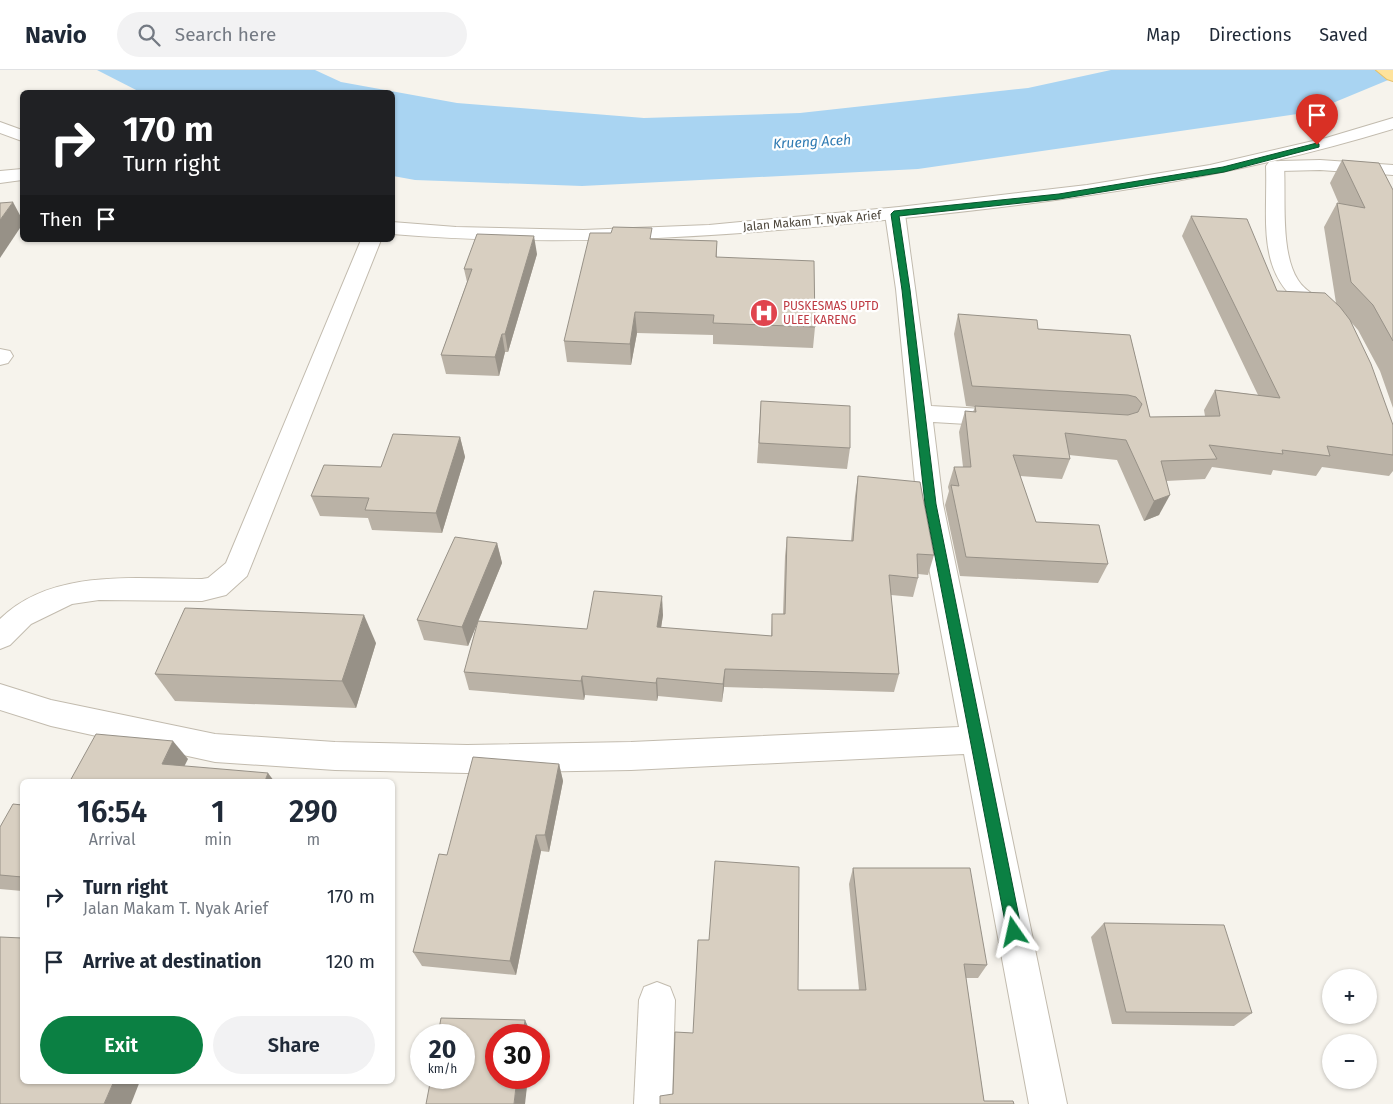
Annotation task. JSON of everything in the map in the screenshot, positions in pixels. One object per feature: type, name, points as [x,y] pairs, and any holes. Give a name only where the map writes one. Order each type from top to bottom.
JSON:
[{"type":"main road","points":[[1384,70],[1393,76]]},
{"type":"street","name":"Jalan Makam T. Nyak Arief","points":[[395,228],[458,235],[556,238],[659,235],[894,214],[1059,196],[1224,169],[1366,132],[1393,123]]},
{"type":"street","points":[[0,127],[20,135]]},
{"type":"street","points":[[1366,132],[1386,143]]},
{"type":"street","points":[[1224,169],[1320,165],[1393,170]]},
{"type":"street","points":[[1275,166],[1277,243],[1282,271],[1288,282],[1336,319],[1341,326]]},
{"type":"street","points":[[0,177],[20,175]]},
{"type":"street","points":[[894,214],[906,290],[930,504],[1048,1104]]},
{"type":"street","points":[[0,637],[21,616],[67,594],[99,589],[202,590],[216,587],[237,569],[370,242]]},
{"type":"street","points":[[920,413],[1020,419]]},
{"type":"street","points":[[0,697],[51,713],[215,748],[335,756],[467,759],[621,756],[977,740]]},
{"type":"street","points":[[653,1104],[657,1000]]},
{"type":"water","points":[[97,70],[315,70],[341,82],[385,90],[136,90]]},
{"type":"water","name":"Krueng Aceh","points":[[1111,70],[1393,70],[1393,78],[1311,112],[918,169],[582,186],[415,180],[395,176],[395,92],[457,103],[644,118],[800,113],[1028,88]]},
{"type":"building","points":[[1342,160],[1379,163],[1393,190],[1393,341],[1373,305],[1351,282],[1337,203],[1365,208]]},
{"type":"building","points":[[13,202],[0,220],[0,203]]},
{"type":"building","points":[[1191,216],[1247,219],[1277,291],[1325,293],[1340,307],[1350,320],[1371,364],[1393,425],[1393,455],[1327,446],[1330,456],[1282,450],[1283,454],[1209,445],[1217,459],[1161,461],[1170,495],[1154,501],[1126,440],[1065,433],[1070,459],[1013,455],[1036,522],[1099,525],[1108,564],[966,557],[951,485],[959,486],[954,467],[971,467],[965,411],[976,412],[975,406],[1128,415],[1138,412],[1142,404],[1136,397],[1128,395],[972,386],[958,314],[1037,320],[1038,329],[1130,335],[1150,417],[1220,416],[1215,390],[1280,398]]},
{"type":"building","points":[[613,227],[652,228],[650,239],[717,241],[716,257],[814,261],[815,327],[713,323],[714,315],[635,312],[630,344],[564,341],[590,233],[611,233]]},
{"type":"building","points":[[477,234],[534,236],[505,334],[502,334],[495,357],[441,355],[472,269],[464,269]]},
{"type":"building","points":[[761,401],[850,406],[850,448],[759,443]]},
{"type":"building","points":[[393,434],[460,437],[436,513],[365,510],[369,498],[311,496],[324,465],[381,467]]},
{"type":"building","points":[[858,476],[920,482],[934,555],[917,554],[918,578],[889,575],[899,674],[725,669],[723,684],[657,678],[656,683],[582,676],[581,681],[464,672],[478,621],[587,629],[594,591],[662,596],[657,627],[772,636],[772,614],[785,614],[787,537],[853,541]]},
{"type":"building","points":[[455,537],[497,543],[462,627],[417,620]]},
{"type":"building","points":[[185,608],[364,615],[342,681],[155,674]]},
{"type":"building","points":[[96,734],[173,741],[162,764],[268,773],[266,779],[71,779]]},
{"type":"building","points":[[473,757],[559,764],[545,835],[536,835],[510,961],[413,952],[439,854],[447,855]]},
{"type":"building","points":[[13,804],[20,805],[20,877],[0,875],[0,827]]},
{"type":"building","points":[[715,861],[799,867],[798,990],[866,990],[853,868],[970,868],[987,965],[964,964],[984,1101],[1013,1101],[1014,1104],[660,1104],[660,1096],[673,1094],[675,1032],[693,1033],[698,940],[709,940]]},
{"type":"building","points":[[1104,923],[1224,925],[1252,1013],[1126,1012]]},
{"type":"building","points":[[0,937],[20,938],[20,1084],[113,1084],[104,1104],[0,1104]]},
{"type":"building","points":[[441,1018],[525,1020],[524,1024],[485,1024],[485,1089],[516,1089],[514,1104],[426,1104],[429,1089],[475,1089],[475,1024],[440,1024]]},
{"type":"place","name":"PUSKESMAS UPTD ULEE KARENG","points":[[764,313]]},
{"type":"route","points":[[1014,932],[930,504],[906,290],[894,214],[1059,196],[1224,169],[1317,145]]}]
